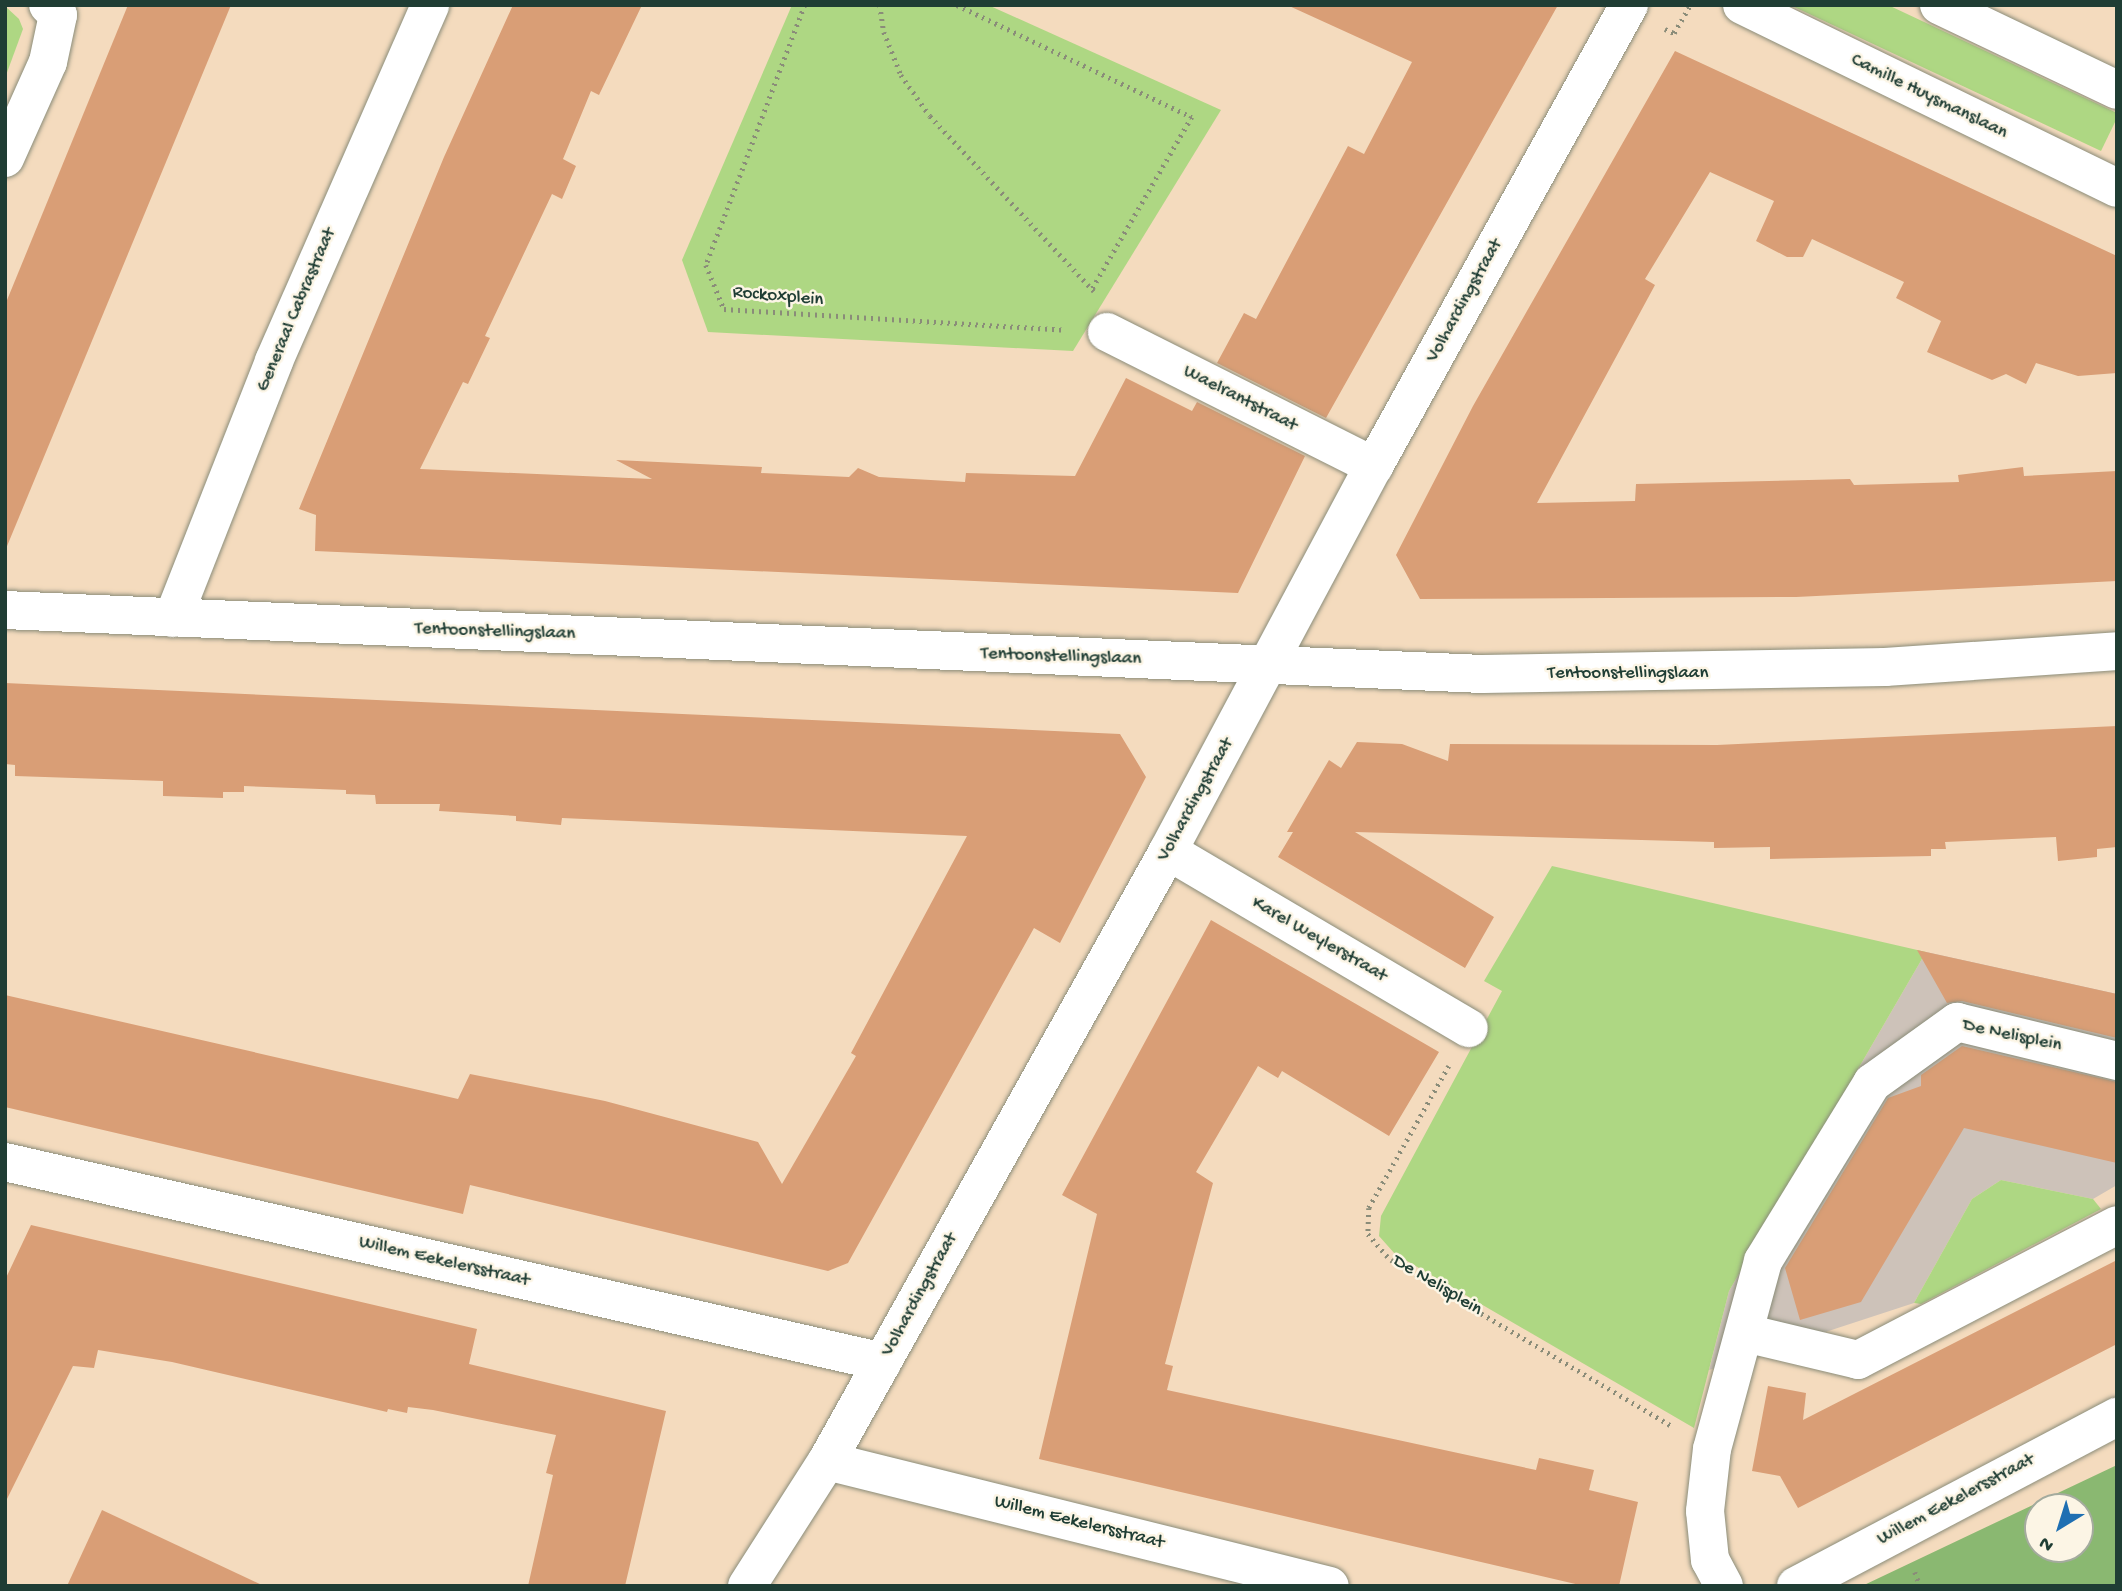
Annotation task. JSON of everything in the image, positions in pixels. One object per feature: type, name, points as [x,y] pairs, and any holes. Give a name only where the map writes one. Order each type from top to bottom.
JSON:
[{"type":"street","points":[[5,158],[48,62],[58,15],[48,5]]},
{"type":"street","name":"Generaal Cabrastraat","points":[[173,618],[274,361],[430,5]]},
{"type":"street","name":"Volhardingstraat","points":[[747,1586],[827,1461],[883,1362],[1168,851],[1374,466],[1629,5]]},
{"type":"street","name":"Camille Huysmanslaan","points":[[1742,5],[2117,188]]},
{"type":"street","points":[[1939,5],[2117,90]]},
{"type":"street","name":"Waelrantstraat","points":[[1107,332],[1374,466]]},
{"type":"street","name":"Tentoonstellingslaan","points":[[5,610],[1483,674],[1683,674],[2117,652]]},
{"type":"street","name":"Karel Weylerstraat","points":[[1168,851],[1469,1028]]},
{"type":"street","name":"De Nelisplein","points":[[1724,1586],[1710,1560],[1705,1535],[1712,1449],[1763,1261],[1872,1083],[1957,1021],[2117,1061]]},
{"type":"street","name":"Willem Eekelersstraat","points":[[5,1162],[883,1362]]},
{"type":"street","points":[[1745,1333],[1858,1360],[2117,1225]]},
{"type":"street","name":"Willem Eekelersstraat","points":[[1796,1586],[2117,1417]]},
{"type":"street","name":"Willem Eekelersstraat","points":[[827,1461],[1330,1586]]},
{"type":"path","name":"Rockoxplein","points":[[806,5],[706,265],[724,309],[1107,332]]},
{"type":"path","points":[[880,5],[884,32],[901,75],[930,116],[1093,288],[1107,332]]},
{"type":"path","points":[[957,5],[1192,117],[1093,288]]},
{"type":"path","name":"De Nelisplein","points":[[1469,1028],[1370,1208],[1368,1234],[1391,1260],[1712,1449]]},
{"type":"shaded area","points":[[1926,952],[2117,994],[2117,1185],[2093,1199],[2001,1180],[1972,1199],[1914,1303],[1709,1370],[1729,1291]]},
{"type":"green space","points":[[792,5],[988,5],[1221,110],[1073,351],[708,332],[682,260]]},
{"type":"green space","points":[[1790,5],[1888,5],[2117,113],[2117,118],[2101,151]]},
{"type":"green space","points":[[5,6],[19,19],[23,29],[5,78]]},
{"type":"green space","points":[[1552,866],[1926,952],[1729,1291],[1694,1428],[1395,1254],[1379,1236],[1381,1216],[1502,991],[1484,981]]},
{"type":"green space","points":[[2001,1180],[2093,1199],[2101,1209],[1921,1304],[1914,1303],[1972,1199]]},
{"type":"green space","points":[[2117,1465],[2117,1586],[1862,1586],[2024,1509],[2024,1563],[2094,1563],[2094,1493],[2058,1493]]},
{"type":"building","points":[[128,5],[231,5],[5,551],[5,305]]},
{"type":"building","points":[[513,5],[642,5],[599,95],[591,91],[563,159],[576,166],[562,199],[552,194],[485,336],[490,338],[468,384],[463,382],[420,469],[652,479],[616,460],[762,467],[761,473],[849,477],[858,468],[879,477],[965,482],[966,473],[1075,476],[1126,378],[1192,411],[1197,402],[1305,456],[1238,593],[315,551],[316,515],[299,509],[444,157]]},
{"type":"building","points":[[1287,5],[1558,5],[1326,418],[1217,363],[1244,313],[1256,319],[1348,146],[1364,154],[1412,62]]},
{"type":"building","points":[[1675,51],[2117,256],[2117,373],[2078,376],[2036,363],[2026,384],[2006,374],[1992,380],[1927,352],[1941,321],[1896,298],[1904,282],[1812,239],[1803,257],[1787,257],[1756,241],[1774,201],[1710,172],[1645,279],[1655,285],[1537,503],[1635,501],[1636,484],[1850,479],[1854,485],[1959,482],[1958,475],[2023,467],[2024,476],[2117,471],[2117,581],[1796,597],[1420,599],[1396,555],[1473,406]]},
{"type":"building","points":[[5,683],[1120,734],[1146,777],[1060,943],[1034,928],[848,1263],[828,1271],[470,1185],[463,1214],[5,1107],[5,995],[458,1099],[470,1074],[605,1101],[758,1142],[782,1184],[856,1056],[851,1053],[967,836],[562,818],[561,825],[516,821],[516,816],[439,811],[440,804],[376,804],[375,795],[346,794],[346,790],[244,786],[244,792],[223,792],[223,798],[163,796],[163,781],[15,776],[15,765],[5,764]]},
{"type":"building","points":[[2117,726],[2117,847],[2097,849],[2097,857],[2058,861],[2056,837],[1945,842],[1946,849],[1931,849],[1931,856],[1770,859],[1770,847],[1714,848],[1714,842],[1355,832],[1494,917],[1465,968],[1278,857],[1293,832],[1287,832],[1329,760],[1341,768],[1357,742],[1402,744],[1448,761],[1450,744],[1717,745]]},
{"type":"building","points":[[1211,920],[1439,1052],[1389,1136],[1282,1071],[1278,1078],[1258,1066],[1196,1172],[1213,1183],[1165,1364],[1173,1366],[1167,1390],[1536,1470],[1539,1458],[1594,1470],[1589,1490],[1638,1502],[1619,1586],[1584,1586],[1039,1459],[1097,1214],[1062,1195]]},
{"type":"building","points":[[1917,950],[2117,994],[2117,1038],[1962,1001],[1947,1003]]},
{"type":"building","points":[[1962,1046],[2117,1082],[2117,1163],[1964,1128],[1861,1302],[1800,1320],[1785,1268],[1888,1098],[1921,1086],[1921,1075]]},
{"type":"building","points":[[31,1225],[477,1329],[469,1364],[666,1411],[625,1586],[528,1586],[553,1475],[546,1473],[556,1435],[433,1410],[408,1407],[407,1413],[388,1409],[387,1412],[172,1362],[98,1350],[94,1368],[73,1366],[5,1503],[5,1280]]},
{"type":"building","points":[[2117,1260],[2117,1344],[1798,1508],[1780,1476],[1752,1471],[1768,1386],[1806,1393],[1803,1420]]},
{"type":"building","points":[[102,1510],[264,1586],[67,1586]]}]
